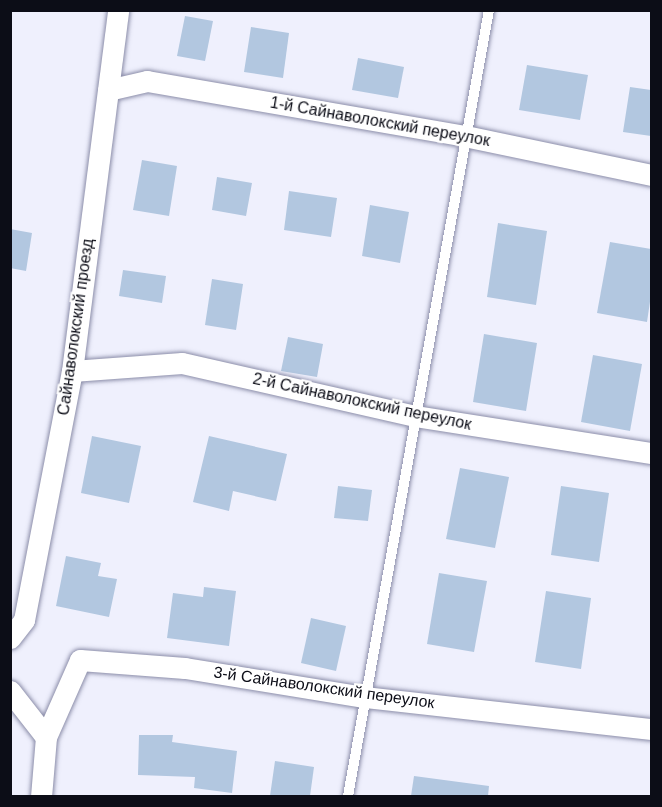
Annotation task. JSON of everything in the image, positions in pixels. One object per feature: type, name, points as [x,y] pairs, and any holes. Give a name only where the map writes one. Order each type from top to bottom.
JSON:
[{"type":"street","name":"Сайнаволокский проезд","points":[[10,638],[24,620],[72,371],[118,10]]},
{"type":"street","name":"1-й Сайнаволокский переулок","points":[[108,90],[147,81],[465,136],[651,175]]},
{"type":"street","name":"2-й Сайнаволокский переулок","points":[[72,371],[182,363],[415,416],[651,453]]},
{"type":"street","name":"3-й Сайнаволокский переулок","points":[[46,737],[80,660],[184,668],[365,697],[651,729]]},
{"type":"street","points":[[10,691],[46,737],[41,796]]},
{"type":"lane","points":[[348,796],[489,10]]},
{"type":"building","points":[[185,16],[213,21],[205,61],[177,56]]},
{"type":"building","points":[[251,27],[289,33],[283,78],[244,72]]},
{"type":"building","points":[[358,58],[404,67],[398,98],[352,90]]},
{"type":"building","points":[[527,65],[588,75],[580,120],[519,110]]},
{"type":"building","points":[[630,87],[651,90],[651,136],[623,132]]},
{"type":"building","points":[[142,160],[177,166],[169,216],[133,210]]},
{"type":"building","points":[[217,177],[252,183],[246,216],[212,210]]},
{"type":"building","points":[[289,191],[337,198],[331,237],[284,230]]},
{"type":"building","points":[[370,205],[409,212],[400,263],[362,256]]},
{"type":"building","points":[[498,223],[547,231],[536,305],[487,297]]},
{"type":"building","points":[[10,229],[32,233],[26,271],[10,268]]},
{"type":"building","points":[[610,242],[651,249],[651,295],[647,322],[597,313]]},
{"type":"building","points":[[123,270],[166,276],[162,303],[119,296]]},
{"type":"building","points":[[212,279],[243,284],[236,330],[205,325]]},
{"type":"building","points":[[484,334],[537,343],[526,411],[473,402]]},
{"type":"building","points":[[288,337],[323,344],[317,377],[281,371]]},
{"type":"building","points":[[593,355],[642,364],[630,431],[581,422]]},
{"type":"building","points":[[92,436],[141,446],[129,503],[81,493]]},
{"type":"building","points":[[209,436],[287,454],[276,501],[233,491],[229,511],[193,502]]},
{"type":"building","points":[[460,468],[509,477],[495,548],[446,539]]},
{"type":"building","points":[[338,486],[372,490],[368,521],[334,518]]},
{"type":"building","points":[[561,486],[609,493],[599,562],[551,555]]},
{"type":"building","points":[[66,556],[101,563],[98,576],[117,579],[109,617],[56,606]]},
{"type":"building","points":[[439,573],[487,581],[474,652],[427,644]]},
{"type":"building","points":[[204,587],[236,591],[229,646],[167,638],[173,593],[203,597]]},
{"type":"building","points":[[546,591],[591,598],[581,669],[535,662]]},
{"type":"building","points":[[311,618],[346,626],[336,671],[301,663]]},
{"type":"building","points":[[139,735],[173,735],[172,742],[237,751],[232,793],[194,788],[195,777],[138,775]]},
{"type":"building","points":[[275,761],[314,767],[310,796],[270,796]]},
{"type":"building","points":[[414,776],[489,786],[488,796],[411,796]]}]
